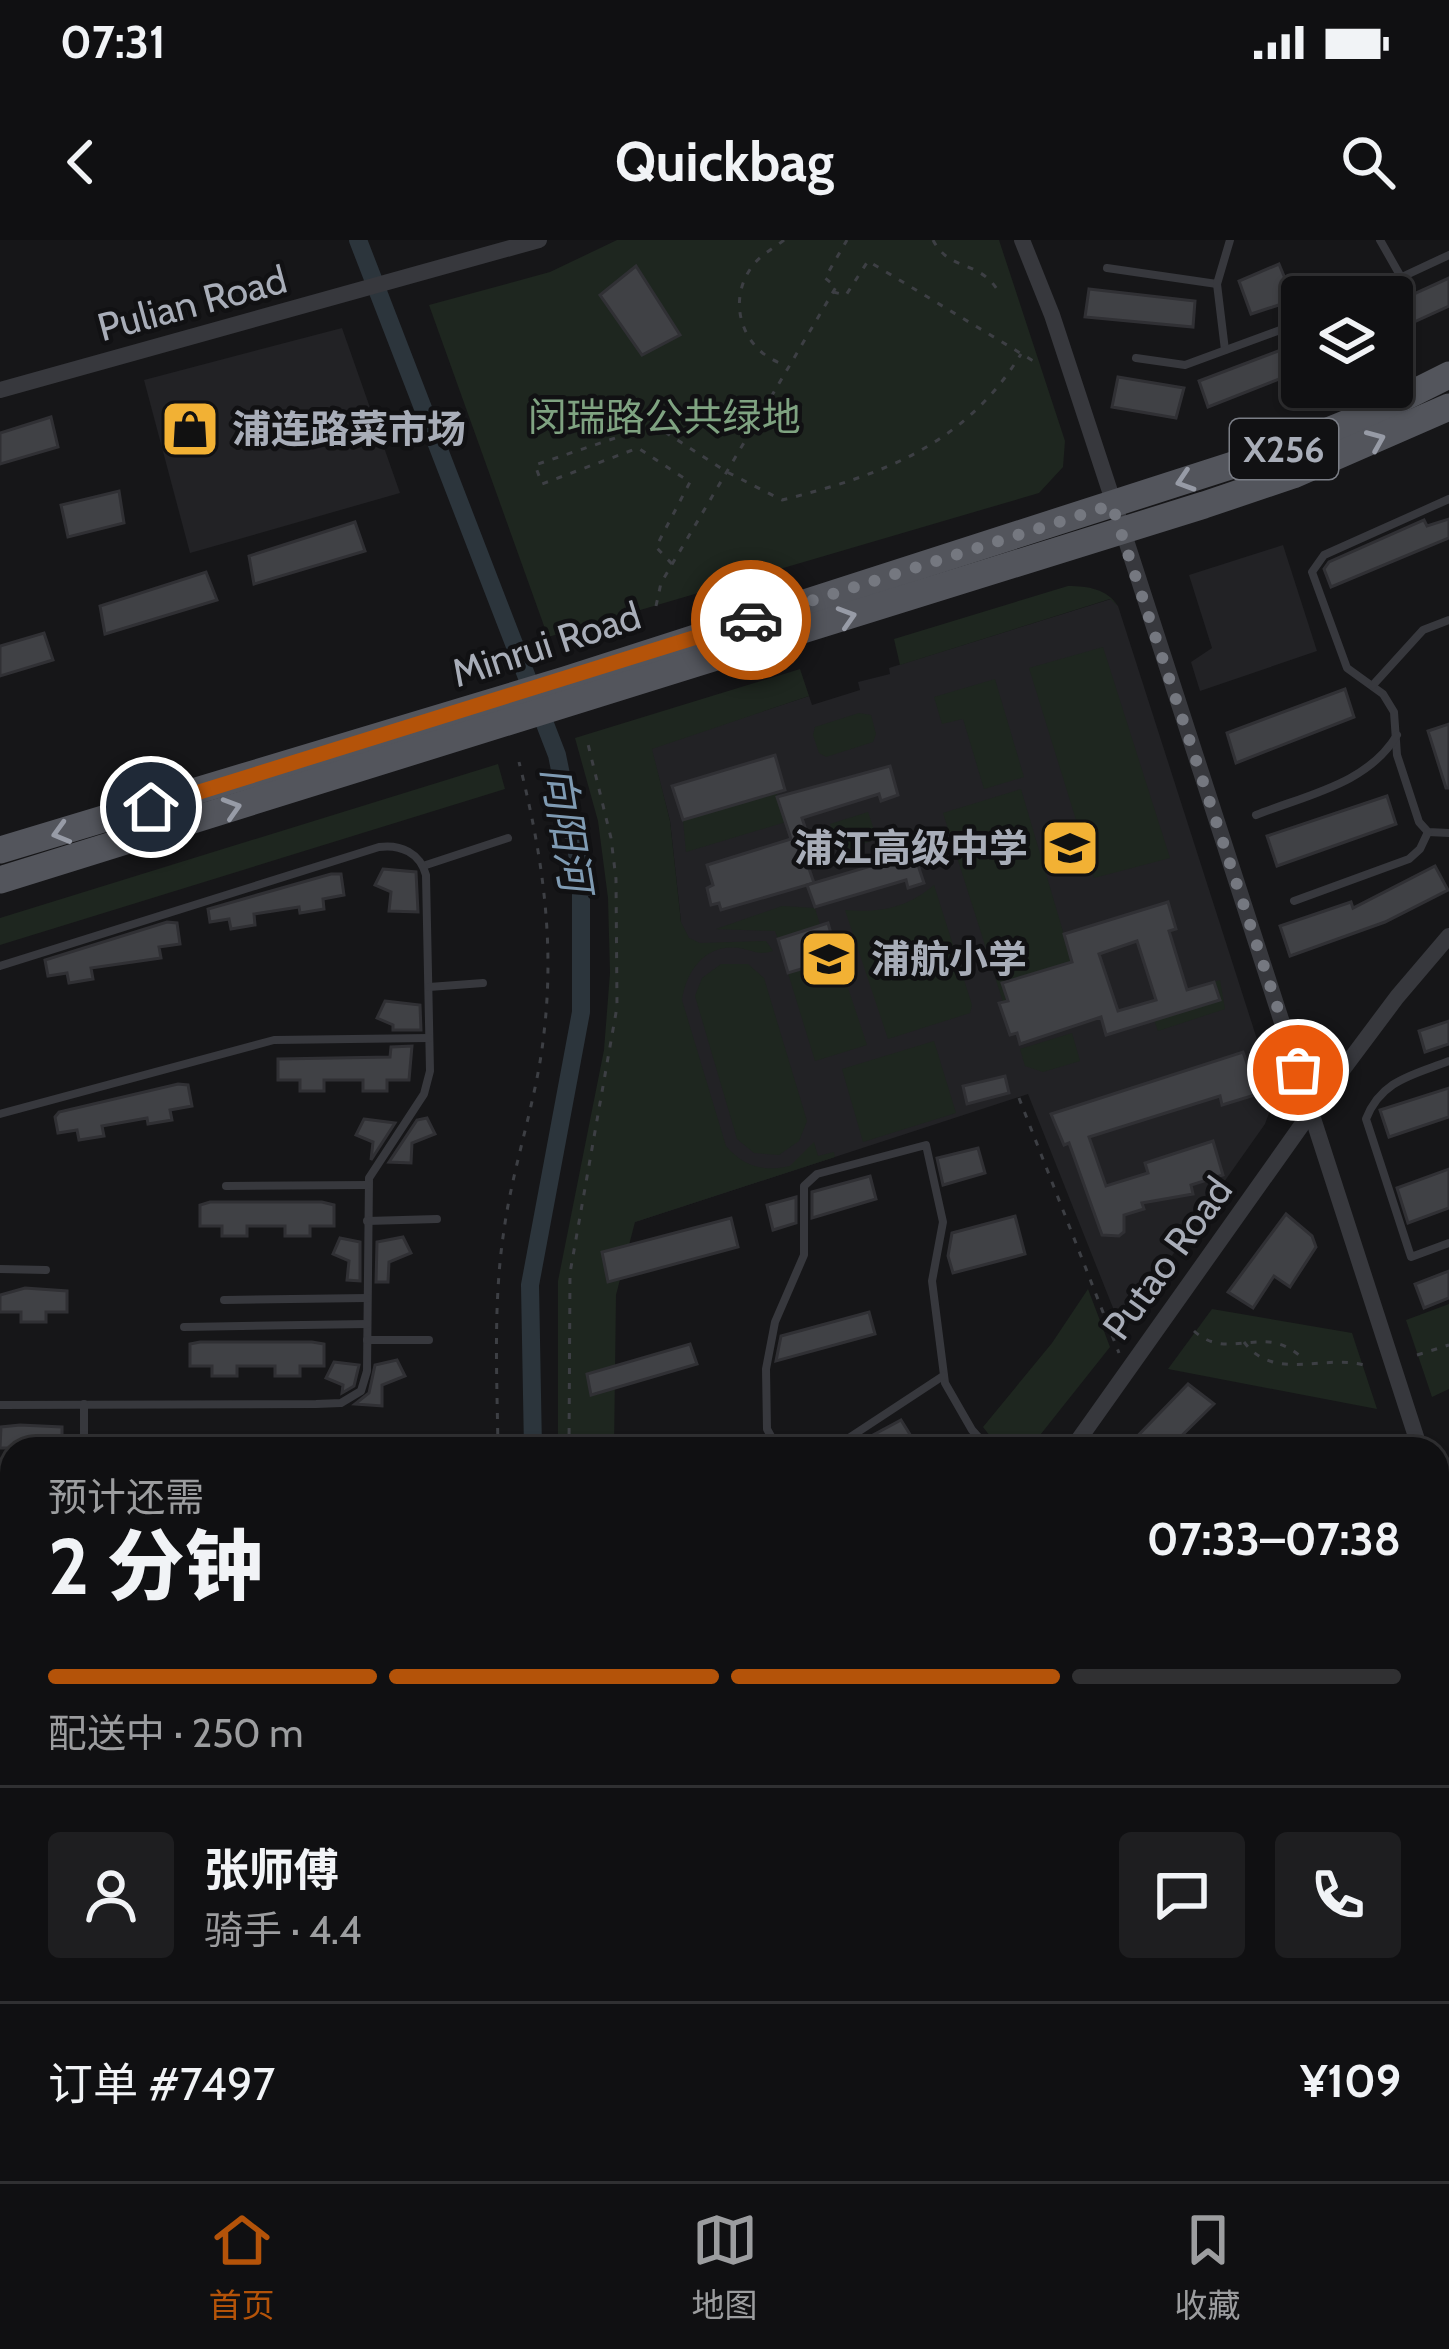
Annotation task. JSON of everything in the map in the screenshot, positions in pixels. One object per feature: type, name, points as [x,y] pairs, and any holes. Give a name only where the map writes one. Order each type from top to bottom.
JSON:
[{"type":"main road","name":"Minrui Road","points":[[1118,518],[1377,411],[1449,375]]},
{"type":"main road","name":"Minrui Road","points":[[0,850],[500,712],[1118,518],[1293,475],[1449,407]]},
{"type":"main road","name":"Minrui Road","points":[[0,880],[500,712]]},
{"type":"street","name":"Pulian Road","points":[[0,390],[539,240]]},
{"type":"street","points":[[1022,240],[1052,315],[1416,1437]]},
{"type":"street","name":"Putao Road","points":[[1080,1437],[1311,1112],[1449,936]]},
{"type":"lane","points":[[1225,350],[1217,284],[1230,240]]},
{"type":"lane","points":[[1380,240],[1400,276]]},
{"type":"lane","points":[[1405,276],[1449,255]]},
{"type":"lane","points":[[1107,268],[1217,284]]},
{"type":"lane","points":[[1136,358],[1185,365],[1281,330]]},
{"type":"lane","points":[[1449,500],[1324,555],[1312,572],[1347,668],[1373,686],[1394,712],[1397,755],[1419,822],[1428,832],[1449,833]]},
{"type":"lane","points":[[1373,686],[1423,630],[1449,620]]},
{"type":"lane","points":[[1256,815],[1359,775],[1384,756],[1398,734]]},
{"type":"lane","points":[[1294,901],[1409,859],[1428,832]]},
{"type":"lane","points":[[424,866],[508,838]]},
{"type":"lane","points":[[0,967],[379,847],[400,847],[424,866],[430,1071],[424,1094],[374,1168],[368,1185],[366,1382],[352,1398],[341,1402],[0,1405]]},
{"type":"lane","points":[[429,987],[483,983]]},
{"type":"lane","points":[[0,1114],[274,1040],[429,1038]]},
{"type":"lane","points":[[1449,1061],[1389,1084],[1366,1119],[1411,1257],[1449,1244]]},
{"type":"lane","points":[[771,1437],[766,1369],[775,1322],[804,1255],[804,1186],[817,1174],[926,1145],[943,1222],[932,1281],[944,1376],[979,1437]]},
{"type":"lane","points":[[226,1186],[368,1185]]},
{"type":"lane","points":[[367,1221],[437,1219]]},
{"type":"lane","points":[[0,1270],[46,1270]]},
{"type":"lane","points":[[224,1300],[367,1298]]},
{"type":"lane","points":[[184,1327],[367,1324]]},
{"type":"lane","points":[[367,1340],[429,1340]]},
{"type":"lane","points":[[850,1437],[944,1376]]},
{"type":"lane","points":[[84,1404],[84,1437]]},
{"type":"path","points":[[784,240],[751,268],[742,291],[740,319],[758,351],[789,366]]},
{"type":"path","points":[[656,606],[661,583],[836,287],[824,278],[847,240]]},
{"type":"path","points":[[933,240],[942,255],[990,277],[1000,294]]},
{"type":"path","points":[[832,292],[845,295],[868,261],[1040,365]]},
{"type":"path","points":[[672,564],[656,547],[690,482],[638,448],[542,484],[535,465],[654,425],[727,472],[782,500],[851,482],[947,436],[1003,383],[1021,353]]},
{"type":"path","points":[[569,1437],[570,1273],[617,1007],[616,879],[587,740]]},
{"type":"path","points":[[498,1437],[497,1306],[504,1230],[544,1035],[550,929],[542,861],[518,762]]},
{"type":"path","points":[[1019,1097],[1126,1370]]},
{"type":"path","points":[[1194,1331],[1215,1345],[1277,1340],[1307,1363]]},
{"type":"path","points":[[1244,1342],[1250,1351],[1277,1366],[1329,1360],[1364,1365]]},
{"type":"path","points":[[1417,1355],[1449,1345]]},
{"type":"shaded area","points":[[342,328],[400,493],[190,553],[144,380]]},
{"type":"shaded area","points":[[1283,545],[1317,651],[1200,691],[1191,662],[1212,648],[1189,575]]},
{"type":"shaded area","points":[[1111,599],[1118,606],[1272,1086],[1265,1124],[1121,1328],[1028,1094],[635,1222],[681,922],[670,821],[651,748],[809,696],[812,705],[860,690],[858,682],[890,674],[889,668]]},
{"type":"shaded area","points":[[476,1434],[476,1437],[239,1436]]},
{"type":"green space","name":"闵瑞路公共绿地","points":[[617,240],[999,240],[1065,441],[1063,467],[1039,493],[548,637],[429,305],[550,272]]},
{"type":"green space","points":[[1068,586],[1096,590],[1108,596],[1118,606],[1110,599],[900,665],[894,639]]},
{"type":"green space","points":[[1103,647],[1170,858],[1094,878],[1029,668]]},
{"type":"green space","points":[[800,669],[809,696],[652,749],[670,821],[681,922],[689,938],[700,943],[766,941],[773,951],[731,948],[710,953],[694,968],[682,1000],[726,1146],[740,1159],[763,1168],[790,1166],[814,1142],[818,1156],[834,1152],[835,1157],[635,1222],[616,1295],[614,1437],[558,1437],[558,1281],[604,1050],[610,973],[608,898],[598,821],[575,738]]},
{"type":"green space","points":[[995,679],[1024,777],[984,789],[963,719],[942,724],[934,697]]},
{"type":"green space","points":[[859,713],[871,715],[873,742],[826,757],[819,753],[815,727]]},
{"type":"green space","points":[[498,764],[505,789],[0,945],[0,918]]},
{"type":"green space","points":[[1021,789],[1072,962],[1003,983],[1008,1001],[1003,1002],[943,813]]},
{"type":"green space","points":[[776,792],[786,822],[686,852],[683,820]]},
{"type":"green space","points":[[868,812],[877,839],[839,852],[830,824]]},
{"type":"green space","points":[[934,885],[972,1005],[970,1013],[888,1039],[845,910],[893,907]]},
{"type":"green space","points":[[782,906],[815,908],[820,925],[778,939],[775,931],[716,929]]},
{"type":"green space","points":[[838,958],[867,1045],[815,1061],[788,973]]},
{"type":"green space","points":[[721,964],[748,964],[764,978],[807,1121],[799,1141],[779,1155],[754,1153],[737,1139],[695,996],[702,978]]},
{"type":"green space","points":[[1220,980],[1225,1009],[1158,1031],[1154,1020],[1220,999],[1214,982]]},
{"type":"green space","points":[[1072,1033],[1080,1061],[1043,1072],[1025,1066],[1020,1049]]},
{"type":"green space","points":[[934,1041],[956,1113],[863,1142],[842,1069]]},
{"type":"green space","points":[[1088,1289],[1110,1347],[1039,1437],[991,1437],[983,1427],[1052,1343]]},
{"type":"green space","points":[[1449,1304],[1449,1389],[1432,1397],[1406,1320]]},
{"type":"green space","points":[[1212,1309],[1352,1333],[1377,1409],[1168,1369]]},
{"type":"building","points":[[1279,264],[1284,276],[1281,304],[1251,314],[1239,281]]},
{"type":"building","points":[[636,266],[680,335],[642,355],[600,295]]},
{"type":"building","points":[[1449,278],[1449,306],[1413,322],[1413,294]]},
{"type":"building","points":[[1089,289],[1195,301],[1193,327],[1085,317]]},
{"type":"building","points":[[1281,350],[1281,378],[1208,407],[1199,381]]},
{"type":"building","points":[[1118,377],[1184,388],[1176,418],[1112,407]]},
{"type":"building","points":[[51,417],[58,447],[0,464],[0,433]]},
{"type":"building","points":[[119,491],[124,523],[68,537],[61,505]]},
{"type":"building","points":[[1449,519],[1449,538],[1331,587],[1324,569],[1329,562],[1424,520],[1427,526]]},
{"type":"building","points":[[355,522],[365,551],[254,584],[249,556]]},
{"type":"building","points":[[206,572],[217,600],[105,634],[100,606]]},
{"type":"building","points":[[44,633],[53,660],[0,676],[0,646]]},
{"type":"building","points":[[1345,689],[1354,717],[1236,763],[1227,733]]},
{"type":"building","points":[[1449,724],[1449,788],[1446,788],[1428,731]]},
{"type":"building","points":[[775,755],[785,790],[683,820],[672,786]]},
{"type":"building","points":[[890,766],[898,795],[881,801],[879,794],[802,818],[814,854],[805,857],[814,883],[721,910],[719,903],[711,905],[707,888],[713,885],[707,865],[791,839],[777,797]]},
{"type":"building","points":[[1387,796],[1396,824],[1277,866],[1267,836]]},
{"type":"building","points":[[914,853],[924,883],[908,888],[906,880],[815,907],[807,885]]},
{"type":"building","points":[[1435,866],[1448,890],[1385,922],[1290,956],[1280,926],[1351,902],[1353,908]]},
{"type":"building","points":[[383,869],[416,872],[418,912],[389,911],[391,892],[375,885]]},
{"type":"building","points":[[341,874],[344,895],[323,899],[324,909],[300,913],[299,907],[254,914],[255,925],[231,929],[229,919],[210,922],[208,909]]},
{"type":"building","points":[[1168,902],[1176,929],[1169,931],[1187,990],[1214,982],[1220,1000],[1106,1035],[1101,1017],[1020,1044],[1017,1033],[1010,1035],[999,1003],[1008,1001],[1002,983],[1072,962],[1064,934]],"holes":[[[1137,941],[1156,1000],[1118,1011],[1099,954]]]},
{"type":"building","points":[[167,922],[177,923],[180,944],[159,947],[161,958],[91,968],[93,979],[69,983],[67,973],[48,976],[45,960]]},
{"type":"building","points":[[828,923],[838,958],[788,973],[778,939]]},
{"type":"building","points":[[385,1001],[420,1005],[421,1030],[393,1030],[393,1025],[377,1018]]},
{"type":"building","points":[[1449,1021],[1449,1044],[1425,1052],[1419,1031]]},
{"type":"building","points":[[412,1046],[409,1080],[387,1080],[387,1091],[363,1091],[363,1080],[324,1080],[324,1091],[300,1091],[300,1080],[278,1080],[278,1059],[390,1057],[391,1047]]},
{"type":"building","points":[[1243,1052],[1258,1094],[1222,1105],[1220,1096],[1089,1137],[1106,1186],[1148,1173],[1145,1163],[1213,1141],[1223,1175],[1191,1185],[1193,1194],[1142,1203],[1144,1209],[1124,1215],[1124,1232],[1119,1236],[1102,1235],[1069,1143],[1064,1145],[1051,1114]]},
{"type":"building","points":[[1005,1076],[1009,1093],[967,1104],[963,1086]]},
{"type":"building","points":[[188,1085],[192,1106],[170,1110],[172,1120],[148,1124],[147,1118],[102,1126],[104,1136],[79,1140],[77,1130],[58,1133],[55,1117],[59,1112]]},
{"type":"building","points":[[1449,1088],[1449,1117],[1389,1137],[1380,1110]]},
{"type":"building","points":[[427,1118],[435,1134],[412,1143],[411,1163],[389,1162],[417,1120]]},
{"type":"building","points":[[364,1119],[395,1123],[371,1160],[373,1142],[356,1135]]},
{"type":"building","points":[[978,1148],[985,1173],[943,1185],[937,1158]]},
{"type":"building","points":[[1449,1169],[1449,1208],[1408,1223],[1397,1188]]},
{"type":"building","points":[[870,1176],[876,1199],[812,1218],[812,1192]]},
{"type":"building","points":[[796,1197],[796,1223],[773,1230],[767,1205]]},
{"type":"building","points":[[322,1202],[334,1205],[334,1226],[310,1226],[310,1236],[285,1236],[285,1226],[247,1226],[247,1236],[222,1236],[222,1226],[200,1226],[200,1205]]},
{"type":"building","points":[[1286,1214],[1312,1236],[1316,1247],[1290,1287],[1274,1276],[1253,1308],[1228,1292]]},
{"type":"building","points":[[1015,1216],[1025,1254],[953,1273],[948,1256],[952,1233]]},
{"type":"building","points":[[731,1218],[738,1247],[608,1282],[602,1252]]},
{"type":"building","points":[[403,1237],[411,1253],[389,1262],[388,1282],[376,1282],[377,1242]]},
{"type":"building","points":[[340,1238],[360,1242],[360,1281],[347,1280],[349,1261],[333,1254]]},
{"type":"building","points":[[1449,1271],[1449,1298],[1424,1308],[1415,1284]]},
{"type":"building","points":[[25,1288],[67,1291],[67,1312],[46,1312],[46,1322],[21,1322],[21,1312],[0,1312],[0,1295]]},
{"type":"building","points":[[869,1312],[875,1334],[776,1361],[781,1336]]},
{"type":"building","points":[[190,1344],[324,1344],[324,1366],[300,1366],[300,1376],[275,1376],[275,1366],[237,1366],[237,1376],[212,1376],[212,1366],[190,1366]]},
{"type":"building","points":[[690,1344],[697,1364],[591,1395],[587,1374]]},
{"type":"building","points":[[397,1360],[405,1376],[382,1385],[382,1406],[355,1404],[369,1393],[375,1365]]},
{"type":"building","points":[[334,1362],[359,1365],[354,1386],[342,1393],[343,1385],[326,1378]]},
{"type":"building","points":[[1188,1384],[1214,1404],[1180,1437],[1137,1437]]},
{"type":"building","points":[[901,1420],[912,1437],[869,1437]]},
{"type":"building","points":[[1,1427],[62,1427],[62,1437],[1,1437]]},
{"type":"waterway","name":"向阳河","points":[[358,240],[557,755],[581,873],[581,1012],[530,1285],[533,1437]]},
{"type":"way so far","points":[[751,620],[1112,505],[1298,1070]]},
{"type":"place","name":"浦连路菜市场","points":[[190,429]]},
{"type":"place","name":"浦江高级中学","points":[[1070,848]]},
{"type":"place","name":"浦航小学","points":[[829,959]]},
{"type":"route","points":[[151,807],[751,620]]}]
